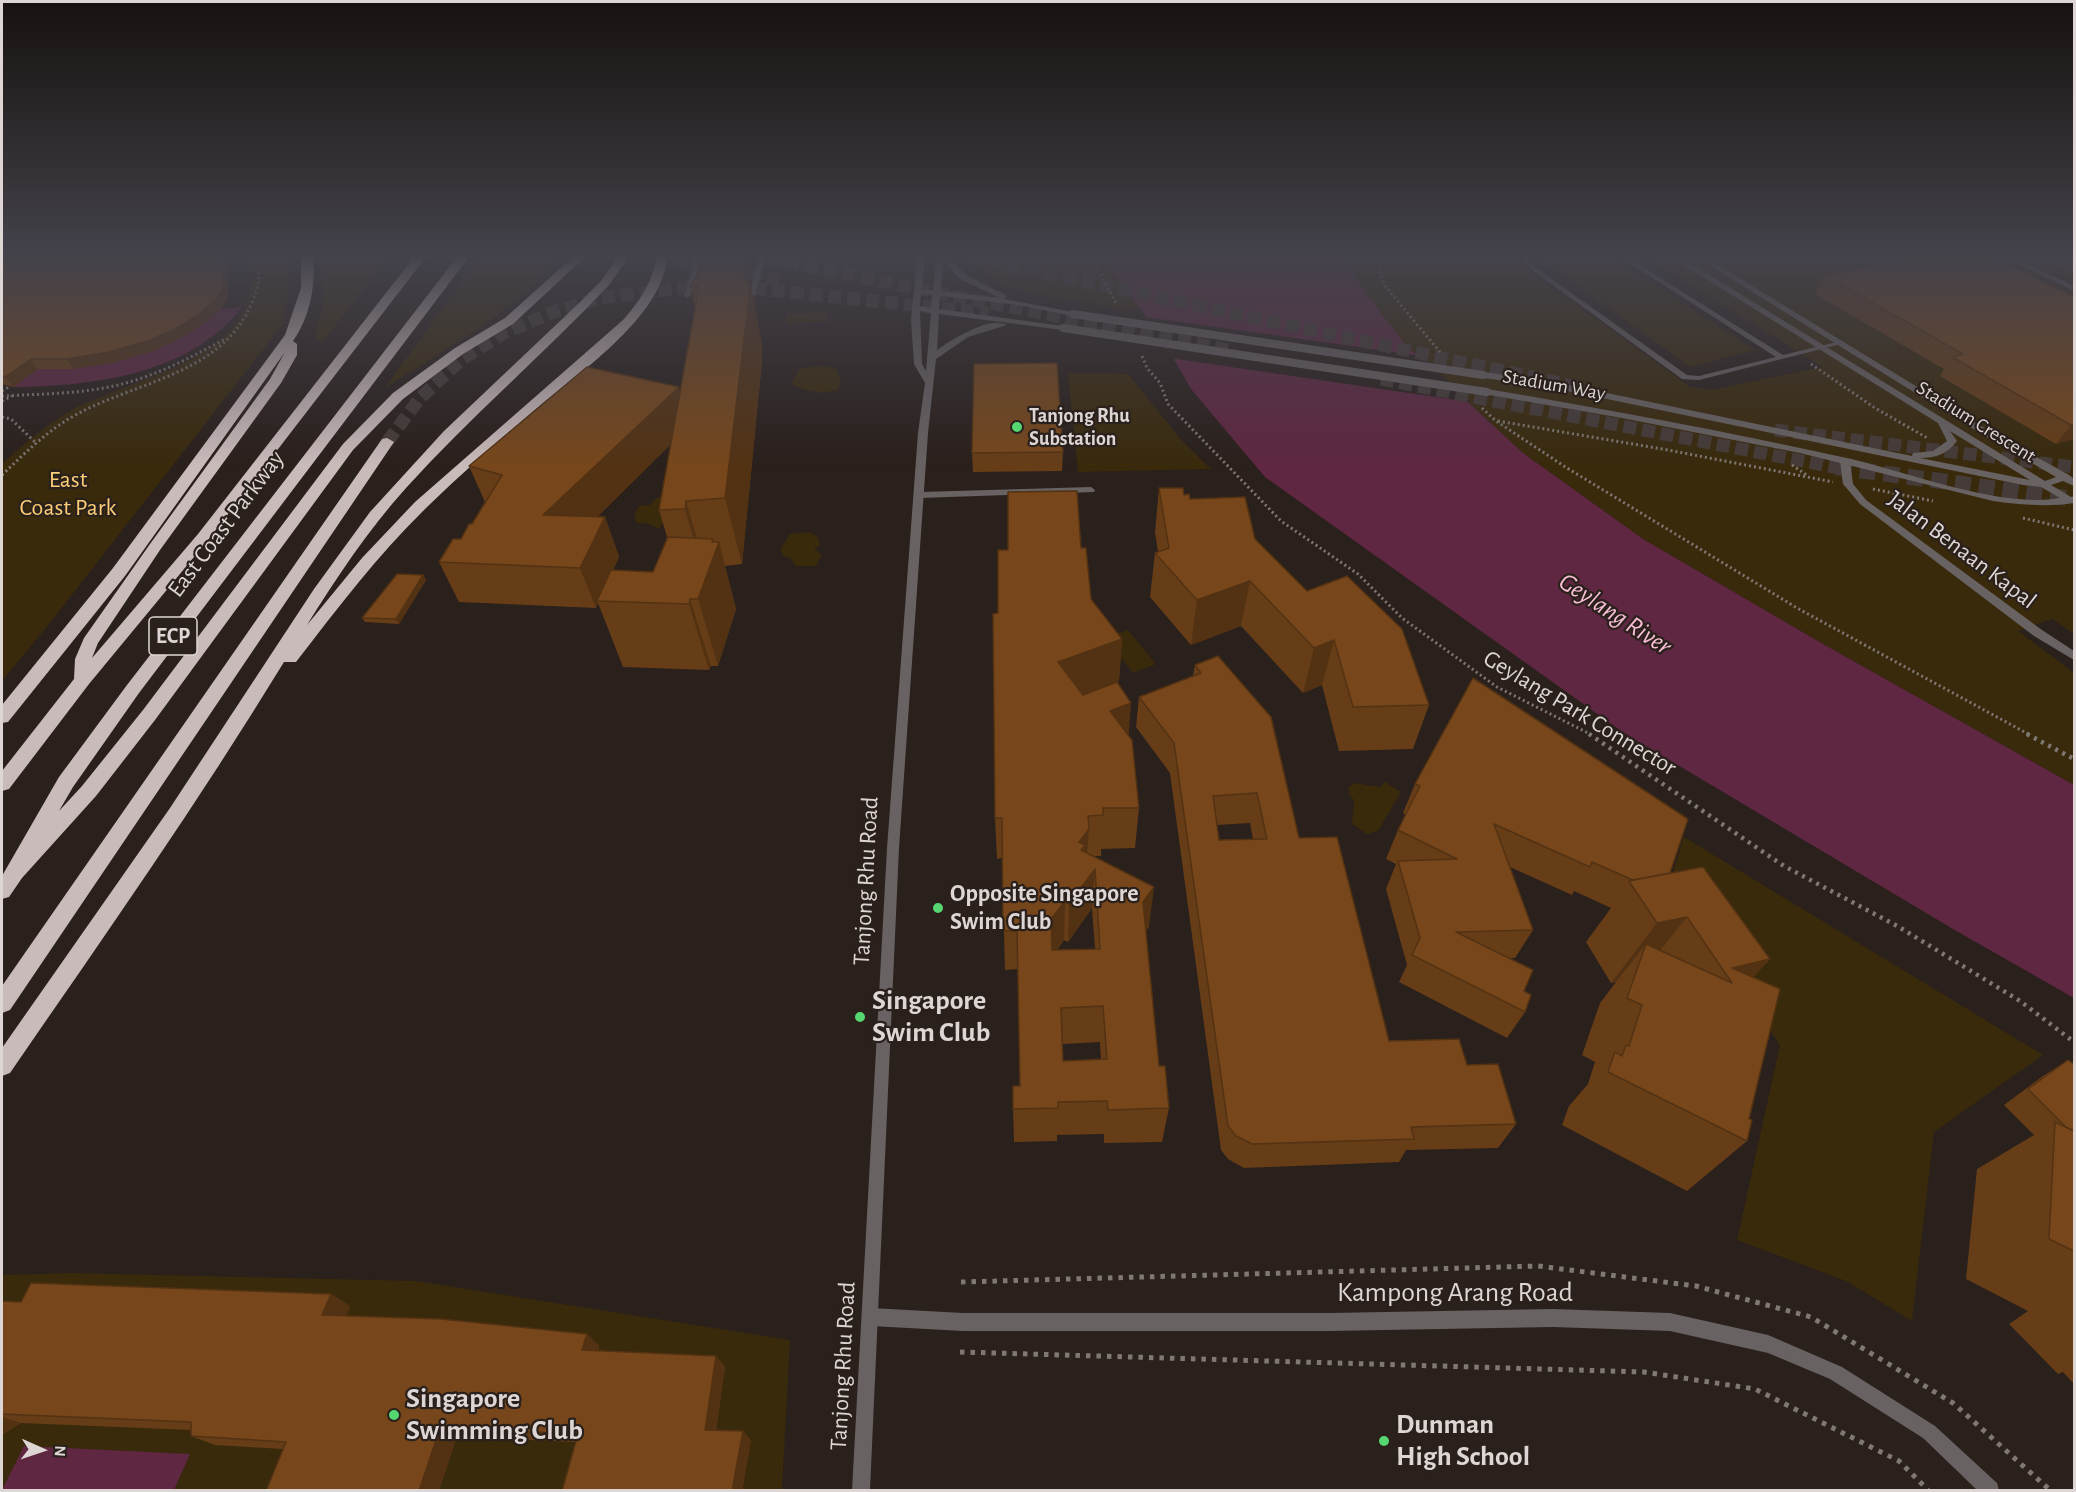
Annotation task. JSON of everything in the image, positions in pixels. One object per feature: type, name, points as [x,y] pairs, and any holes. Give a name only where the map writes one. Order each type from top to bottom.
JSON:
[{"type":"highway","points":[[2,717],[119,572],[291,335],[295,327]]},
{"type":"highway","name":"East Coast Parkway","points":[[2,784],[83,680],[203,537],[366,327]]},
{"type":"highway","name":"East Coast Parkway","points":[[2,891],[66,782],[133,689],[410,327]]},
{"type":"highway","points":[[15,872],[89,791],[149,715],[348,447],[398,396],[459,351],[500,327]]},
{"type":"highway","points":[[2,1066],[234,728],[331,575],[395,492],[562,327]]},
{"type":"highway","points":[[234,728],[357,574],[393,533],[462,465],[623,327]]},
{"type":"highway","points":[[83,680],[83,659],[90,642],[154,547],[276,380],[291,355],[291,335]]},
{"type":"highway","points":[[2,1004],[387,442]]},
{"type":"street","name":"Tanjong Rhu Road","points":[[916,327],[918,364],[929,383]]},
{"type":"street","name":"Tanjong Rhu Road","points":[[861,1491],[893,848],[933,327]]},
{"type":"street","points":[[932,358],[969,332],[984,327]]},
{"type":"street","name":"Stadium Way","points":[[1053,327],[1487,392],[1845,460],[1971,492],[2029,504],[2073,501]]},
{"type":"street","name":"Stadium Way","points":[[1158,327],[1544,383],[1963,471],[2044,484],[2070,480]]},
{"type":"street","name":"Stadium Crescent","points":[[1787,327],[2073,501]]},
{"type":"street","points":[[1814,327],[1978,428],[2070,480]]},
{"type":"street","points":[[1894,455],[1929,456],[1945,451],[1952,441],[1940,421]]},
{"type":"street","points":[[1845,460],[1848,484]]},
{"type":"street","name":"Jalan Benaan Kapal","points":[[1848,484],[1863,502],[2038,633],[2074,656]]},
{"type":"street","name":"Kampong Arang Road","points":[[871,1317],[963,1322],[1329,1322],[1553,1318],[1670,1322],[1768,1344],[1836,1373],[1929,1432],[1990,1491]]},
{"type":"lane","points":[[1615,327],[1685,377],[1699,378],[1841,343]]},
{"type":"lane","points":[[1732,327],[1780,357]]},
{"type":"lane","points":[[920,495],[1091,490]]},
{"type":"path","points":[[2,475],[55,427],[82,411],[189,366],[239,327]]},
{"type":"path","points":[[1420,327],[1442,353]]},
{"type":"path","points":[[2,396],[63,393],[110,387],[150,375],[187,360],[231,335]]},
{"type":"path","name":"Geylang Park Connector","points":[[1139,349],[1147,369],[1160,383],[1168,404],[1281,521],[1358,574],[1402,618],[1497,687],[1596,737],[1784,866],[1899,927],[2020,1001],[2074,1042]]},
{"type":"path","points":[[1795,353],[1875,408],[1932,440]]},
{"type":"path","points":[[2,391],[9,387]]},
{"type":"path","points":[[2,401],[16,395]]},
{"type":"path","points":[[2,417],[11,419],[36,443]]},
{"type":"path","points":[[1944,503],[1623,442],[1496,421],[1567,468],[1797,608],[2074,759]]},
{"type":"path","points":[[2013,516],[2074,530]]},
{"type":"path","points":[[960,1352],[1644,1372],[1755,1389],[1899,1461],[1928,1491]]},
{"type":"green space","name":"East Coast Park","points":[[232,327],[281,327],[50,623],[2,681],[2,464],[58,418],[91,401],[179,366],[206,350]]},
{"type":"green space","points":[[317,327],[334,327],[323,341],[314,338]]},
{"type":"green space","points":[[430,327],[481,327],[479,328],[385,388]]},
{"type":"green space","points":[[1392,327],[1607,327],[1690,387],[1711,390],[1823,367],[1758,327],[2074,327],[2074,634],[2052,619],[2018,631],[2074,673],[2074,785],[1823,644],[1643,539],[1523,453],[1404,343]]},
{"type":"green space","points":[[1634,327],[1719,327],[1755,350],[1690,367]]},
{"type":"green space","points":[[815,366],[837,370],[841,382],[837,390],[814,392],[791,384],[800,369]]},
{"type":"green space","points":[[1068,373],[1128,374],[1182,441],[1211,469],[1078,472]]},
{"type":"green space","points":[[663,496],[669,512],[659,529],[649,524],[637,523],[634,515],[639,506],[650,505]]},
{"type":"green space","points":[[809,532],[818,537],[820,545],[814,550],[822,554],[816,566],[796,566],[790,558],[784,557],[780,550],[790,534]]},
{"type":"green space","points":[[1128,630],[1156,664],[1133,673],[1105,638]]},
{"type":"green space","points":[[1385,782],[1401,792],[1378,831],[1367,834],[1352,824],[1354,800],[1349,795],[1349,787],[1355,783],[1380,787]]},
{"type":"green space","points":[[1684,837],[2043,1055],[1934,1132],[1912,1321],[1846,1281],[1737,1240],[1780,1045],[1669,884]]},
{"type":"green space","name":"Singapore Swimming Club","points":[[72,1273],[416,1281],[790,1340],[782,1490],[2,1490],[2,1275]]},
{"type":"water","points":[[193,327],[223,327],[195,348],[168,362],[138,372],[75,384],[13,387],[38,369]]},
{"type":"water","name":"Geylang River","points":[[1154,327],[1392,327],[1404,343],[1523,453],[1643,539],[1823,644],[2074,785],[2074,998],[1953,929],[1624,733],[1265,477],[1191,389]]},
{"type":"water","points":[[24,1446],[190,1454],[174,1490],[2,1490]]},
{"type":"pier","points":[[1150,327],[1213,327],[1423,356],[1470,402],[1170,358]]},
{"type":"building","points":[[2,327],[179,327],[147,341],[109,352],[66,359],[31,359],[5,377],[2,376]]},
{"type":"building","points":[[692,327],[746,327],[725,498],[686,501],[685,509],[659,510]]},
{"type":"building","points":[[1915,327],[2074,327],[2074,424],[2071,425],[1952,357],[1963,354]]},
{"type":"building","name":"Tanjong Rhu Substation","points":[[1057,363],[1063,452],[972,453],[974,364]]},
{"type":"building","points":[[587,367],[679,387],[543,515],[605,517],[580,568],[439,562],[453,539],[461,539],[469,524],[472,524],[502,475],[469,466]]},
{"type":"building","points":[[1159,488],[1183,488],[1184,495],[1189,494],[1190,499],[1245,497],[1255,539],[1307,591],[1347,576],[1402,629],[1429,705],[1353,707],[1334,640],[1314,648],[1250,581],[1197,600],[1155,553],[1169,548]]},
{"type":"building","points":[[1077,491],[1081,548],[1086,548],[1091,599],[1122,639],[1058,662],[1083,695],[1117,682],[1131,703],[1110,711],[1132,740],[1139,808],[1103,808],[1103,815],[1088,816],[1089,829],[1079,842],[1085,845],[1081,850],[1154,887],[1143,902],[1159,1066],[1165,1066],[1169,1108],[1108,1110],[1107,1101],[1058,1102],[1058,1108],[1013,1109],[1013,1086],[1020,1086],[1017,931],[1003,931],[1002,818],[995,818],[993,614],[998,613],[998,550],[1008,550],[1008,492]],"holes":[[[1095,869],[1100,949],[1052,950],[1051,919],[1065,901],[1069,904]],[[1103,1006],[1107,1059],[1063,1061],[1061,1008]]]},
{"type":"building","points":[[668,537],[713,539],[712,542],[719,542],[698,599],[690,599],[689,604],[597,601],[611,570],[653,572]]},
{"type":"building","points":[[397,574],[423,575],[396,619],[362,618]]},
{"type":"building","points":[[1218,656],[1271,717],[1299,838],[1337,837],[1389,1041],[1459,1039],[1467,1065],[1498,1064],[1516,1124],[1411,1127],[1414,1139],[1252,1144],[1236,1136],[1228,1126],[1174,743],[1139,697],[1201,673],[1195,665]],"holes":[[[1257,793],[1267,839],[1219,840],[1213,796]]]},
{"type":"building","points":[[1473,678],[1688,819],[1670,873],[1633,880],[1592,862],[1590,867],[1494,824],[1533,930],[1456,932],[1533,970],[1524,991],[1531,995],[1525,1012],[1412,955],[1420,938],[1398,861],[1457,859],[1398,830],[1420,786],[1415,784]]},
{"type":"building","points":[[1703,867],[1770,959],[1732,968],[1780,989],[1749,1119],[1752,1120],[1747,1141],[1608,1072],[1615,1052],[1622,1056],[1626,1045],[1629,1046],[1642,1005],[1627,998],[1646,944],[1732,983],[1687,917],[1657,923],[1629,881]]},
{"type":"building","points":[[2068,1060],[2074,1064],[2074,1131],[2066,1127],[2028,1089]]},
{"type":"building","points":[[2055,1122],[2074,1131],[2074,1251],[2049,1239]]},
{"type":"building","name":"Singapore Swimming Club","points":[[31,1283],[331,1294],[322,1315],[441,1319],[587,1334],[582,1350],[716,1356],[705,1430],[743,1431],[732,1491],[562,1491],[578,1434],[440,1428],[419,1491],[266,1491],[286,1442],[191,1436],[191,1422],[2,1414],[2,1301],[21,1302]]},
{"type":"tunnel","points":[[387,442],[420,398],[462,359],[504,333],[519,327]]},
{"type":"tunnel","points":[[1110,327],[1234,351]]},
{"type":"tunnel","points":[[1296,327],[1578,387]]},
{"type":"tunnel","points":[[1381,379],[1844,469]]},
{"type":"tunnel","points":[[1775,430],[2074,467]]},
{"type":"tunnel","points":[[1836,467],[2074,499]]},
{"type":"place","name":"Tanjong Rhu Substation","points":[[1017,427]]},
{"type":"place","name":"Opposite Singapore Swim Club","points":[[938,908]]},
{"type":"place","name":"Singapore Swim Club","points":[[860,1017]]},
{"type":"place","name":"Singapore Swimming Club","points":[[394,1415]]},
{"type":"place","name":"Dunman High School","points":[[1384,1441]]}]
